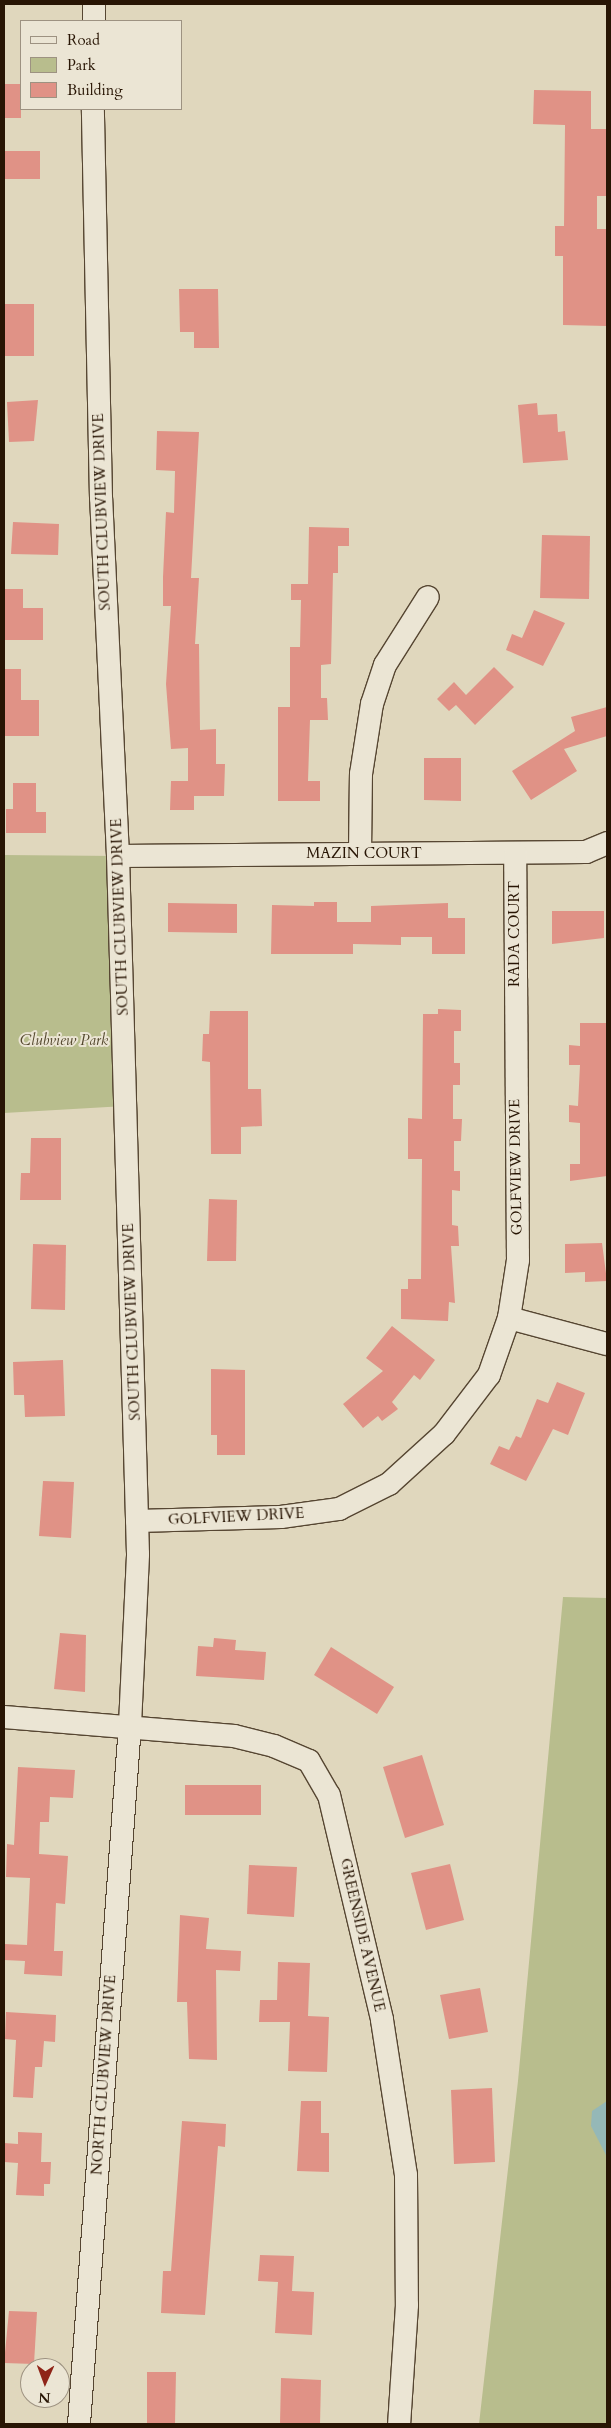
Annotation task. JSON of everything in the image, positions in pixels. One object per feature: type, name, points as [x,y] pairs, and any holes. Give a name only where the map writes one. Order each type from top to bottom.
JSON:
[{"type":"street","points":[[94,4],[94,20]]},
{"type":"street","name":"SOUTH CLUBVIEW DRIVE","points":[[93,110],[101,498],[118,856],[137,1521],[130,1725]]},
{"type":"street","points":[[360,853],[361,774],[372,704],[385,665],[428,598]]},
{"type":"street","name":"MAZIN COURT","points":[[118,856],[360,853],[514,854],[586,852],[607,844]]},
{"type":"street","name":"RADA COURT","points":[[514,854],[515,1015]]},
{"type":"street","name":"GOLFVIEW DRIVE","points":[[137,1521],[281,1517],[339,1509],[389,1484],[444,1434],[489,1375],[509,1318],[518,1260],[515,1015]]},
{"type":"street","points":[[509,1318],[607,1344]]},
{"type":"street","name":"GREENSIDE AVENUE","points":[[4,1717],[130,1725],[234,1736],[274,1746],[309,1762],[329,1795],[382,2020],[406,2175],[408,2305],[399,2424]]},
{"type":"street","name":"NORTH CLUBVIEW DRIVE","points":[[79,2424],[130,1725]]},
{"type":"green space","name":"Clubview Park","points":[[4,855],[118,856],[125,1106],[4,1113]]},
{"type":"green space","points":[[563,1597],[607,1598],[607,2424],[479,2424],[518,2081]]},
{"type":"water","points":[[607,2101],[607,2157],[591,2126],[592,2111]]},
{"type":"building","points":[[4,84],[20,84],[21,118],[4,118]]},
{"type":"building","points":[[534,90],[591,91],[591,129],[607,129],[607,196],[597,196],[597,229],[607,229],[607,326],[563,325],[563,256],[555,256],[555,226],[564,226],[565,125],[533,124]]},
{"type":"building","points":[[4,151],[40,151],[40,179],[4,179]]},
{"type":"building","points":[[179,289],[218,289],[219,348],[194,348],[194,332],[180,332]]},
{"type":"building","points":[[5,304],[34,304],[34,356],[5,356]]},
{"type":"building","points":[[38,400],[34,441],[9,442],[7,402]]},
{"type":"building","points":[[537,403],[538,415],[557,414],[558,432],[565,431],[568,460],[523,463],[518,405]]},
{"type":"building","points":[[157,431],[199,432],[191,578],[199,578],[195,644],[199,644],[200,730],[216,729],[216,764],[225,764],[224,796],[194,796],[194,810],[170,810],[171,781],[188,781],[188,748],[171,749],[166,684],[171,606],[163,606],[163,577],[166,512],[174,513],[175,471],[156,470]]},
{"type":"building","points":[[13,522],[59,524],[58,555],[11,554]]},
{"type":"building","points":[[309,527],[349,528],[349,546],[338,546],[338,573],[333,573],[331,664],[321,665],[321,698],[327,698],[328,720],[310,720],[308,781],[320,781],[320,801],[278,801],[278,707],[290,707],[290,647],[300,647],[301,600],[291,600],[291,584],[308,584]]},
{"type":"building","points":[[542,535],[590,536],[589,599],[540,598]]},
{"type":"building","points":[[4,589],[23,589],[23,608],[43,608],[43,640],[4,640]]},
{"type":"building","points":[[534,610],[565,623],[543,666],[506,650],[512,634],[522,638]]},
{"type":"building","points":[[494,667],[514,687],[475,725],[456,705],[449,711],[437,699],[454,682],[466,695]]},
{"type":"building","points":[[4,669],[21,669],[21,700],[39,700],[39,736],[4,736]]},
{"type":"building","points":[[607,707],[607,736],[564,749],[577,771],[531,800],[512,771],[575,731],[571,717]]},
{"type":"building","points":[[424,758],[461,758],[461,801],[424,800]]},
{"type":"building","points":[[13,783],[36,783],[36,812],[46,812],[46,833],[6,833],[6,809],[13,809]]},
{"type":"building","points":[[314,902],[337,902],[337,922],[371,922],[371,906],[448,903],[448,918],[465,918],[465,954],[432,954],[432,937],[401,937],[401,945],[353,944],[353,954],[271,954],[272,905],[314,906]]},
{"type":"building","points":[[168,903],[237,904],[237,933],[168,932]]},
{"type":"building","points":[[552,911],[604,911],[604,938],[552,944]]},
{"type":"building","points":[[438,1009],[461,1010],[461,1031],[454,1031],[454,1063],[460,1063],[460,1085],[453,1085],[453,1119],[462,1119],[461,1141],[454,1141],[454,1171],[460,1171],[460,1191],[452,1190],[452,1225],[458,1226],[459,1246],[451,1246],[455,1303],[449,1302],[448,1321],[401,1319],[401,1289],[408,1289],[408,1279],[421,1279],[422,1159],[408,1159],[408,1118],[422,1119],[423,1014],[438,1014]]},
{"type":"building","points":[[210,1011],[248,1011],[248,1089],[261,1089],[262,1126],[241,1127],[241,1154],[211,1154],[210,1062],[202,1061],[203,1034],[209,1034]]},
{"type":"building","points":[[580,1023],[607,1023],[607,1176],[570,1181],[570,1164],[580,1164],[580,1123],[569,1122],[569,1105],[578,1106],[580,1065],[569,1065],[569,1045],[580,1046]]},
{"type":"building","points":[[31,1138],[61,1138],[61,1200],[20,1200],[21,1173],[30,1173]]},
{"type":"building","points":[[209,1199],[237,1200],[236,1261],[207,1261]]},
{"type":"building","points":[[602,1243],[607,1281],[585,1282],[585,1272],[565,1273],[565,1244]]},
{"type":"building","points":[[33,1244],[66,1245],[65,1310],[31,1309]]},
{"type":"building","points":[[392,1326],[435,1360],[420,1380],[414,1375],[392,1402],[398,1409],[382,1421],[378,1416],[363,1428],[343,1404],[383,1371],[366,1358]]},
{"type":"building","points":[[63,1360],[65,1416],[25,1417],[24,1395],[14,1395],[13,1362]]},
{"type":"building","points":[[211,1369],[245,1370],[245,1455],[217,1455],[217,1435],[211,1435]]},
{"type":"building","points":[[557,1382],[585,1393],[568,1435],[553,1429],[526,1481],[490,1464],[499,1446],[509,1450],[516,1436],[521,1438],[537,1399],[548,1403]]},
{"type":"building","points":[[43,1481],[74,1482],[71,1538],[39,1536]]},
{"type":"building","points":[[60,1633],[86,1635],[85,1692],[54,1689]]},
{"type":"building","points":[[214,1638],[236,1640],[235,1650],[266,1652],[264,1680],[196,1676],[198,1646],[213,1647]]},
{"type":"building","points":[[331,1647],[394,1687],[377,1714],[314,1675]]},
{"type":"building","points":[[422,1755],[444,1825],[405,1838],[383,1767]]},
{"type":"building","points":[[18,1767],[75,1770],[73,1798],[50,1797],[49,1822],[40,1822],[39,1854],[68,1856],[65,1904],[56,1903],[54,1951],[63,1951],[62,1976],[24,1974],[25,1961],[4,1960],[4,1944],[27,1945],[30,1878],[6,1877],[7,1844],[14,1845]]},
{"type":"building","points":[[185,1785],[261,1785],[261,1815],[185,1815]]},
{"type":"building","points":[[450,1864],[464,1920],[426,1930],[411,1873]]},
{"type":"building","points":[[249,1865],[297,1867],[294,1917],[247,1914]]},
{"type":"building","points":[[180,1915],[209,1918],[206,1949],[241,1951],[240,1971],[216,1970],[217,2060],[189,2059],[187,2002],[177,2002]]},
{"type":"building","points":[[278,1962],[310,1963],[308,2016],[329,2017],[327,2072],[288,2071],[290,2022],[259,2022],[260,2000],[277,2000]]},
{"type":"building","points":[[480,1988],[488,2032],[449,2039],[440,1995]]},
{"type":"building","points":[[6,2012],[56,2015],[55,2042],[44,2041],[42,2067],[35,2067],[33,2098],[13,2097],[16,2040],[5,2039]]},
{"type":"building","points":[[492,2088],[495,2162],[454,2164],[451,2090]]},
{"type":"building","points":[[301,2101],[321,2101],[321,2133],[329,2133],[329,2172],[297,2171]]},
{"type":"building","points":[[182,2121],[226,2124],[225,2147],[218,2146],[205,2315],[161,2313],[163,2271],[171,2271]]},
{"type":"building","points":[[18,2132],[42,2133],[41,2162],[51,2162],[50,2184],[44,2184],[44,2196],[16,2195],[18,2163],[4,2162],[4,2143],[18,2144]]},
{"type":"building","points":[[260,2255],[294,2256],[292,2291],[314,2292],[312,2335],[275,2333],[278,2282],[258,2281]]},
{"type":"building","points":[[9,2311],[37,2312],[34,2358],[20,2358],[20,2364],[4,2363]]},
{"type":"building","points":[[147,2372],[176,2372],[175,2424],[147,2424]]},
{"type":"building","points":[[281,2378],[321,2380],[320,2424],[280,2424]]}]
